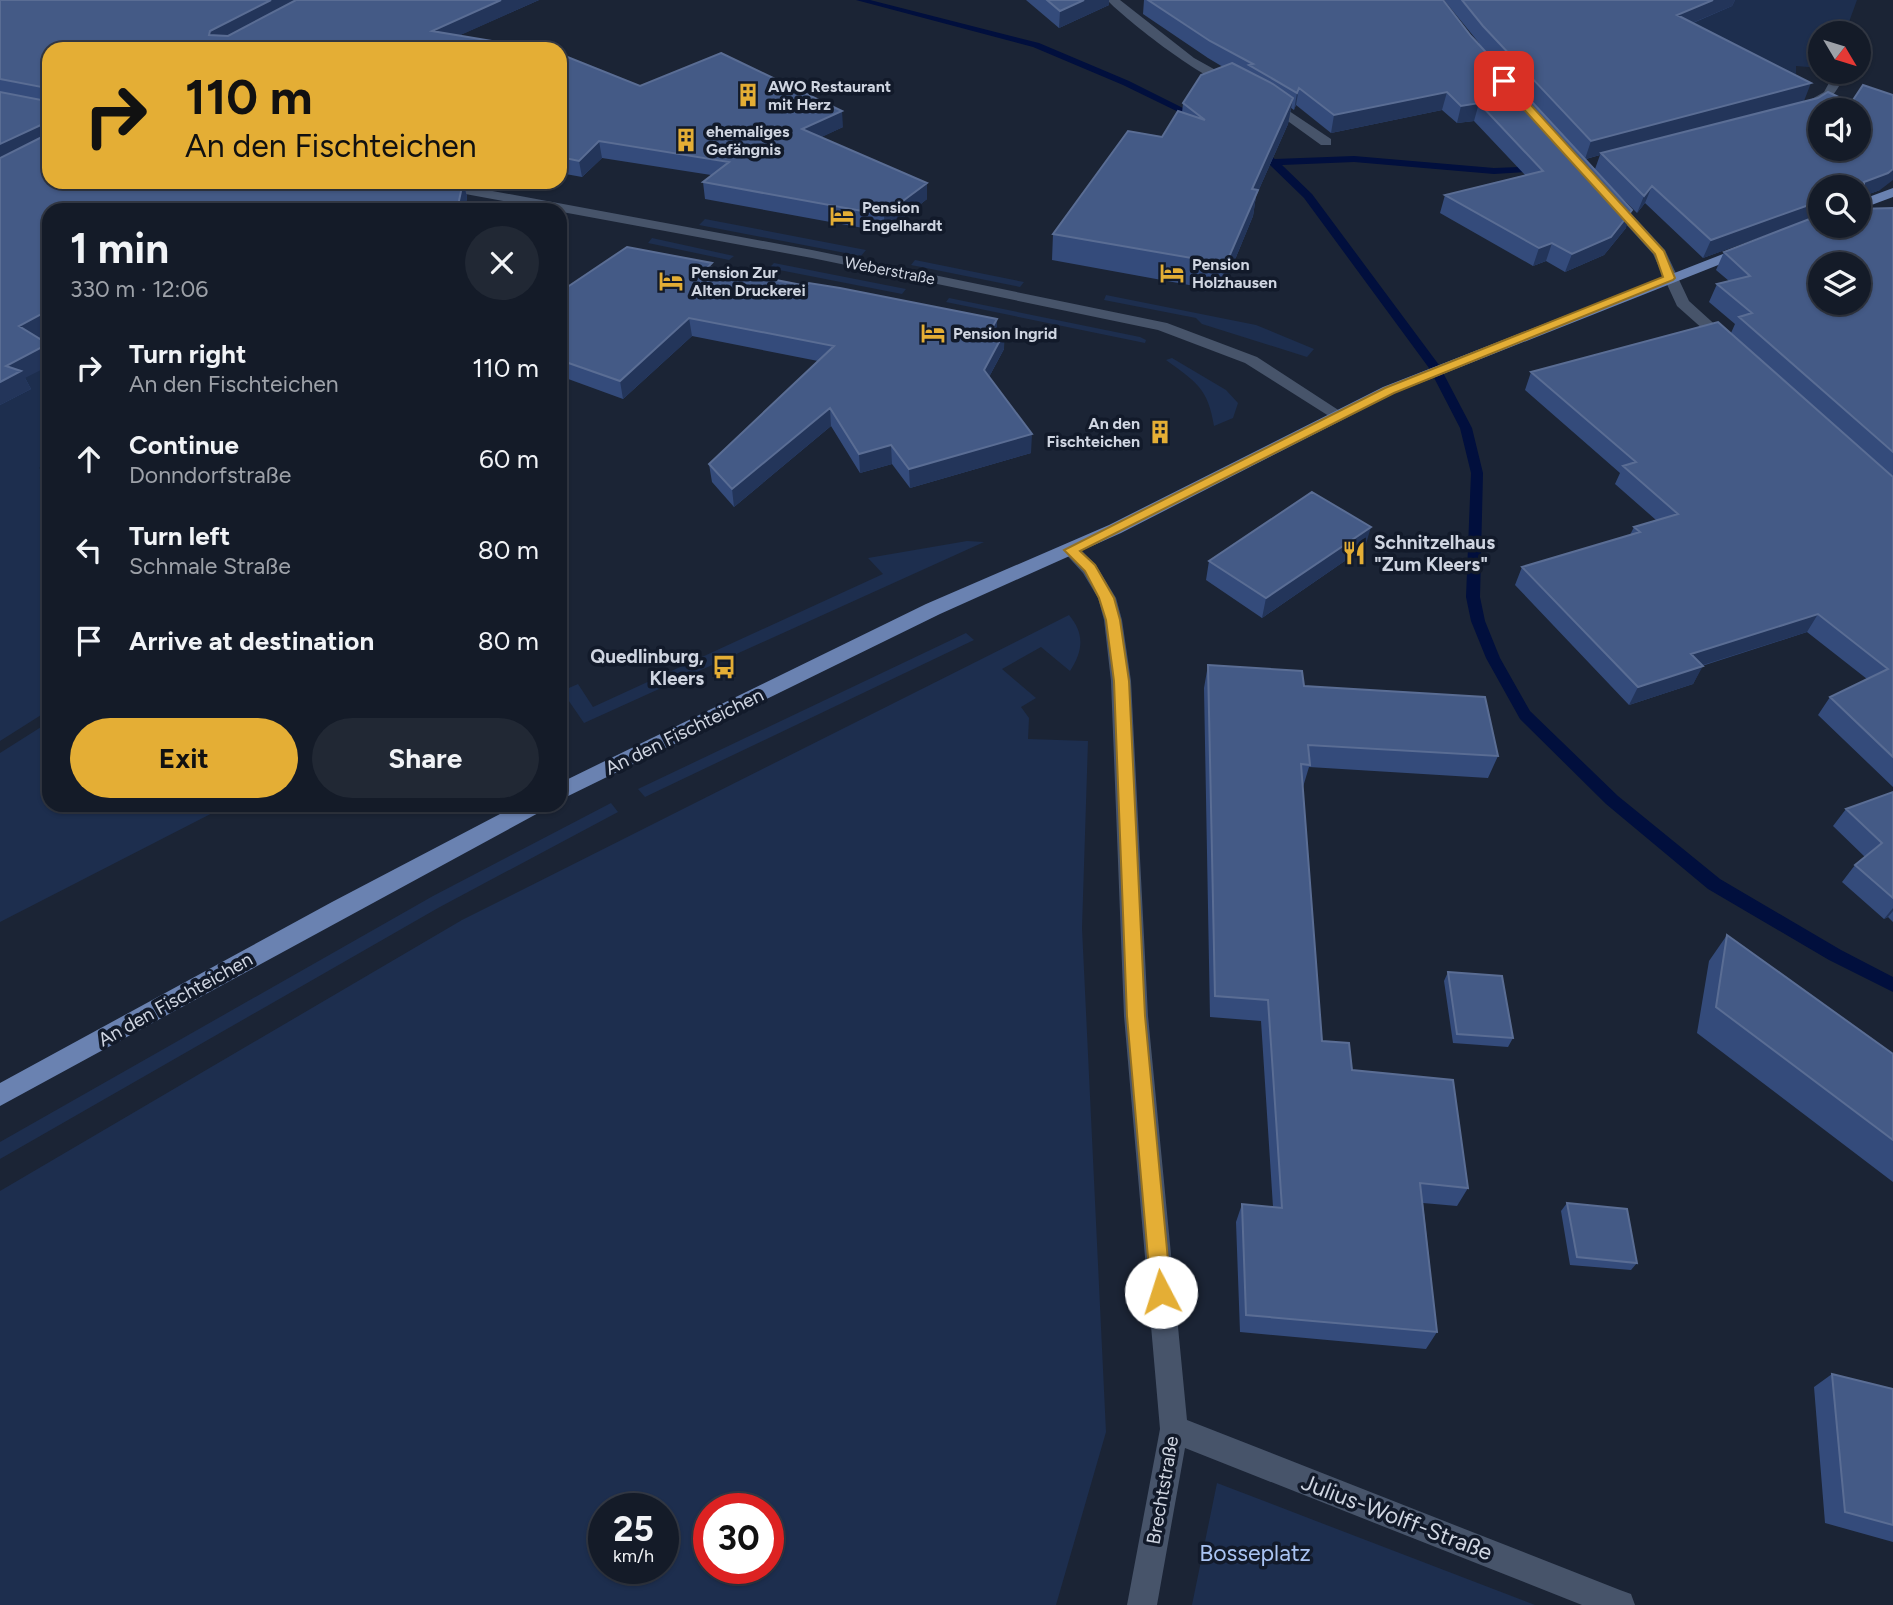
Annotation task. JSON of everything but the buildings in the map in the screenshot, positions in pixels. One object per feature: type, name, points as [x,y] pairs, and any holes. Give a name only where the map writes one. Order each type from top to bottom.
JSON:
[{"type":"main road","points":[[1871,201],[1893,192]]},
{"type":"main road","name":"An den Fischteichen","points":[[567,789],[933,609],[1071,550],[1389,390],[1757,245]]},
{"type":"main road","name":"An den Fischteichen","points":[[0,1095],[340,908],[522,812]]},
{"type":"street","points":[[1113,0],[1190,61],[1274,104],[1326,142]]},
{"type":"street","points":[[1793,112],[1824,99],[1835,84]]},
{"type":"street","points":[[1600,188],[1660,253],[1682,303],[1735,350]]},
{"type":"street","name":"Weberstraße","points":[[460,189],[536,203]]},
{"type":"street","name":"Weberstraße","points":[[567,209],[812,254],[1152,323],[1251,360],[1338,415]]},
{"type":"street","name":"Brechtstraße","points":[[1071,550],[1090,569],[1107,598],[1113,620],[1121,681],[1136,1016],[1174,1430],[1142,1605]]},
{"type":"street","name":"Julius-Wolff-Straße","points":[[1174,1430],[1620,1605]]},
{"type":"green space","points":[[1658,0],[1857,0],[1849,21],[1808,21],[1808,67],[1796,66],[1796,74],[1759,63],[1706,34]]},
{"type":"green space","points":[[705,219],[866,250],[861,256],[699,225]]},
{"type":"green space","points":[[652,238],[734,256],[729,260],[648,243]]},
{"type":"green space","points":[[915,260],[1024,282],[1020,287],[911,265]]},
{"type":"green space","points":[[774,263],[906,289],[902,294],[769,268]]},
{"type":"green space","points":[[1106,295],[1256,325],[1314,349],[1307,357],[1202,324],[1196,318],[1104,300]]},
{"type":"green space","points":[[949,298],[1146,340],[1145,343],[946,302]]},
{"type":"green space","points":[[42,346],[42,466],[39,468],[42,470],[42,714],[0,741],[0,367]]},
{"type":"green space","points":[[1172,358],[1226,390],[1238,403],[1233,418],[1214,426],[1204,394],[1193,381],[1166,360]]},
{"type":"green space","points":[[967,541],[984,542],[584,723],[567,698],[567,689],[578,684],[593,707],[883,574],[868,558]]},
{"type":"green space","points":[[1069,615],[1078,629],[1080,650],[1070,671],[1041,647],[1002,669],[1036,698],[1021,707],[1029,718],[1028,739],[1088,741],[1082,928],[1106,1432],[1056,1605],[0,1605],[0,1191],[462,920]]},
{"type":"green space","points":[[966,633],[974,640],[645,797],[638,789]]},
{"type":"green space","points":[[42,726],[42,812],[214,812],[0,922],[0,753]]},
{"type":"green space","points":[[611,803],[618,812],[438,908],[0,1159],[0,1142],[433,896]]},
{"type":"green space","name":"Bosseplatz","points":[[1217,1483],[1535,1605],[1192,1605]]},
{"type":"waterway","points":[[860,0],[1036,45],[1126,83],[1200,119]]},
{"type":"waterway","points":[[1256,151],[1273,162]]},
{"type":"waterway","points":[[1273,162],[1354,159],[1494,171],[1542,168]]},
{"type":"waterway","points":[[1273,162],[1308,196],[1435,368],[1466,428],[1477,473],[1473,597],[1478,621],[1493,658],[1525,715],[1612,800],[1714,884],[1835,955],[1893,985]]},
{"type":"place","name":"AWO Restaurant mit Herz","points":[[748,95]]},
{"type":"place","name":"ehemaliges Gefängnis","points":[[686,140]]},
{"type":"place","name":"Pension Engelhardt","points":[[842,216]]},
{"type":"place","name":"Pension Holzhausen","points":[[1172,273]]},
{"type":"place","name":"Pension Zur Alten Druckerei","points":[[671,281]]},
{"type":"place","name":"Pension Ingrid","points":[[933,333]]},
{"type":"place","name":"An den Fischteichen","points":[[1160,432]]},
{"type":"place","name":"Schnitzelhaus \"Zum Kleers\"","points":[[1354,553]]},
{"type":"place","name":"Quedlinburg, Kleers","points":[[724,667]]},
{"type":"route","points":[[1161,1292],[1136,1016],[1121,681],[1113,620],[1107,598],[1090,569],[1071,550],[1389,390],[1669,278],[1660,253],[1504,81]]}]
